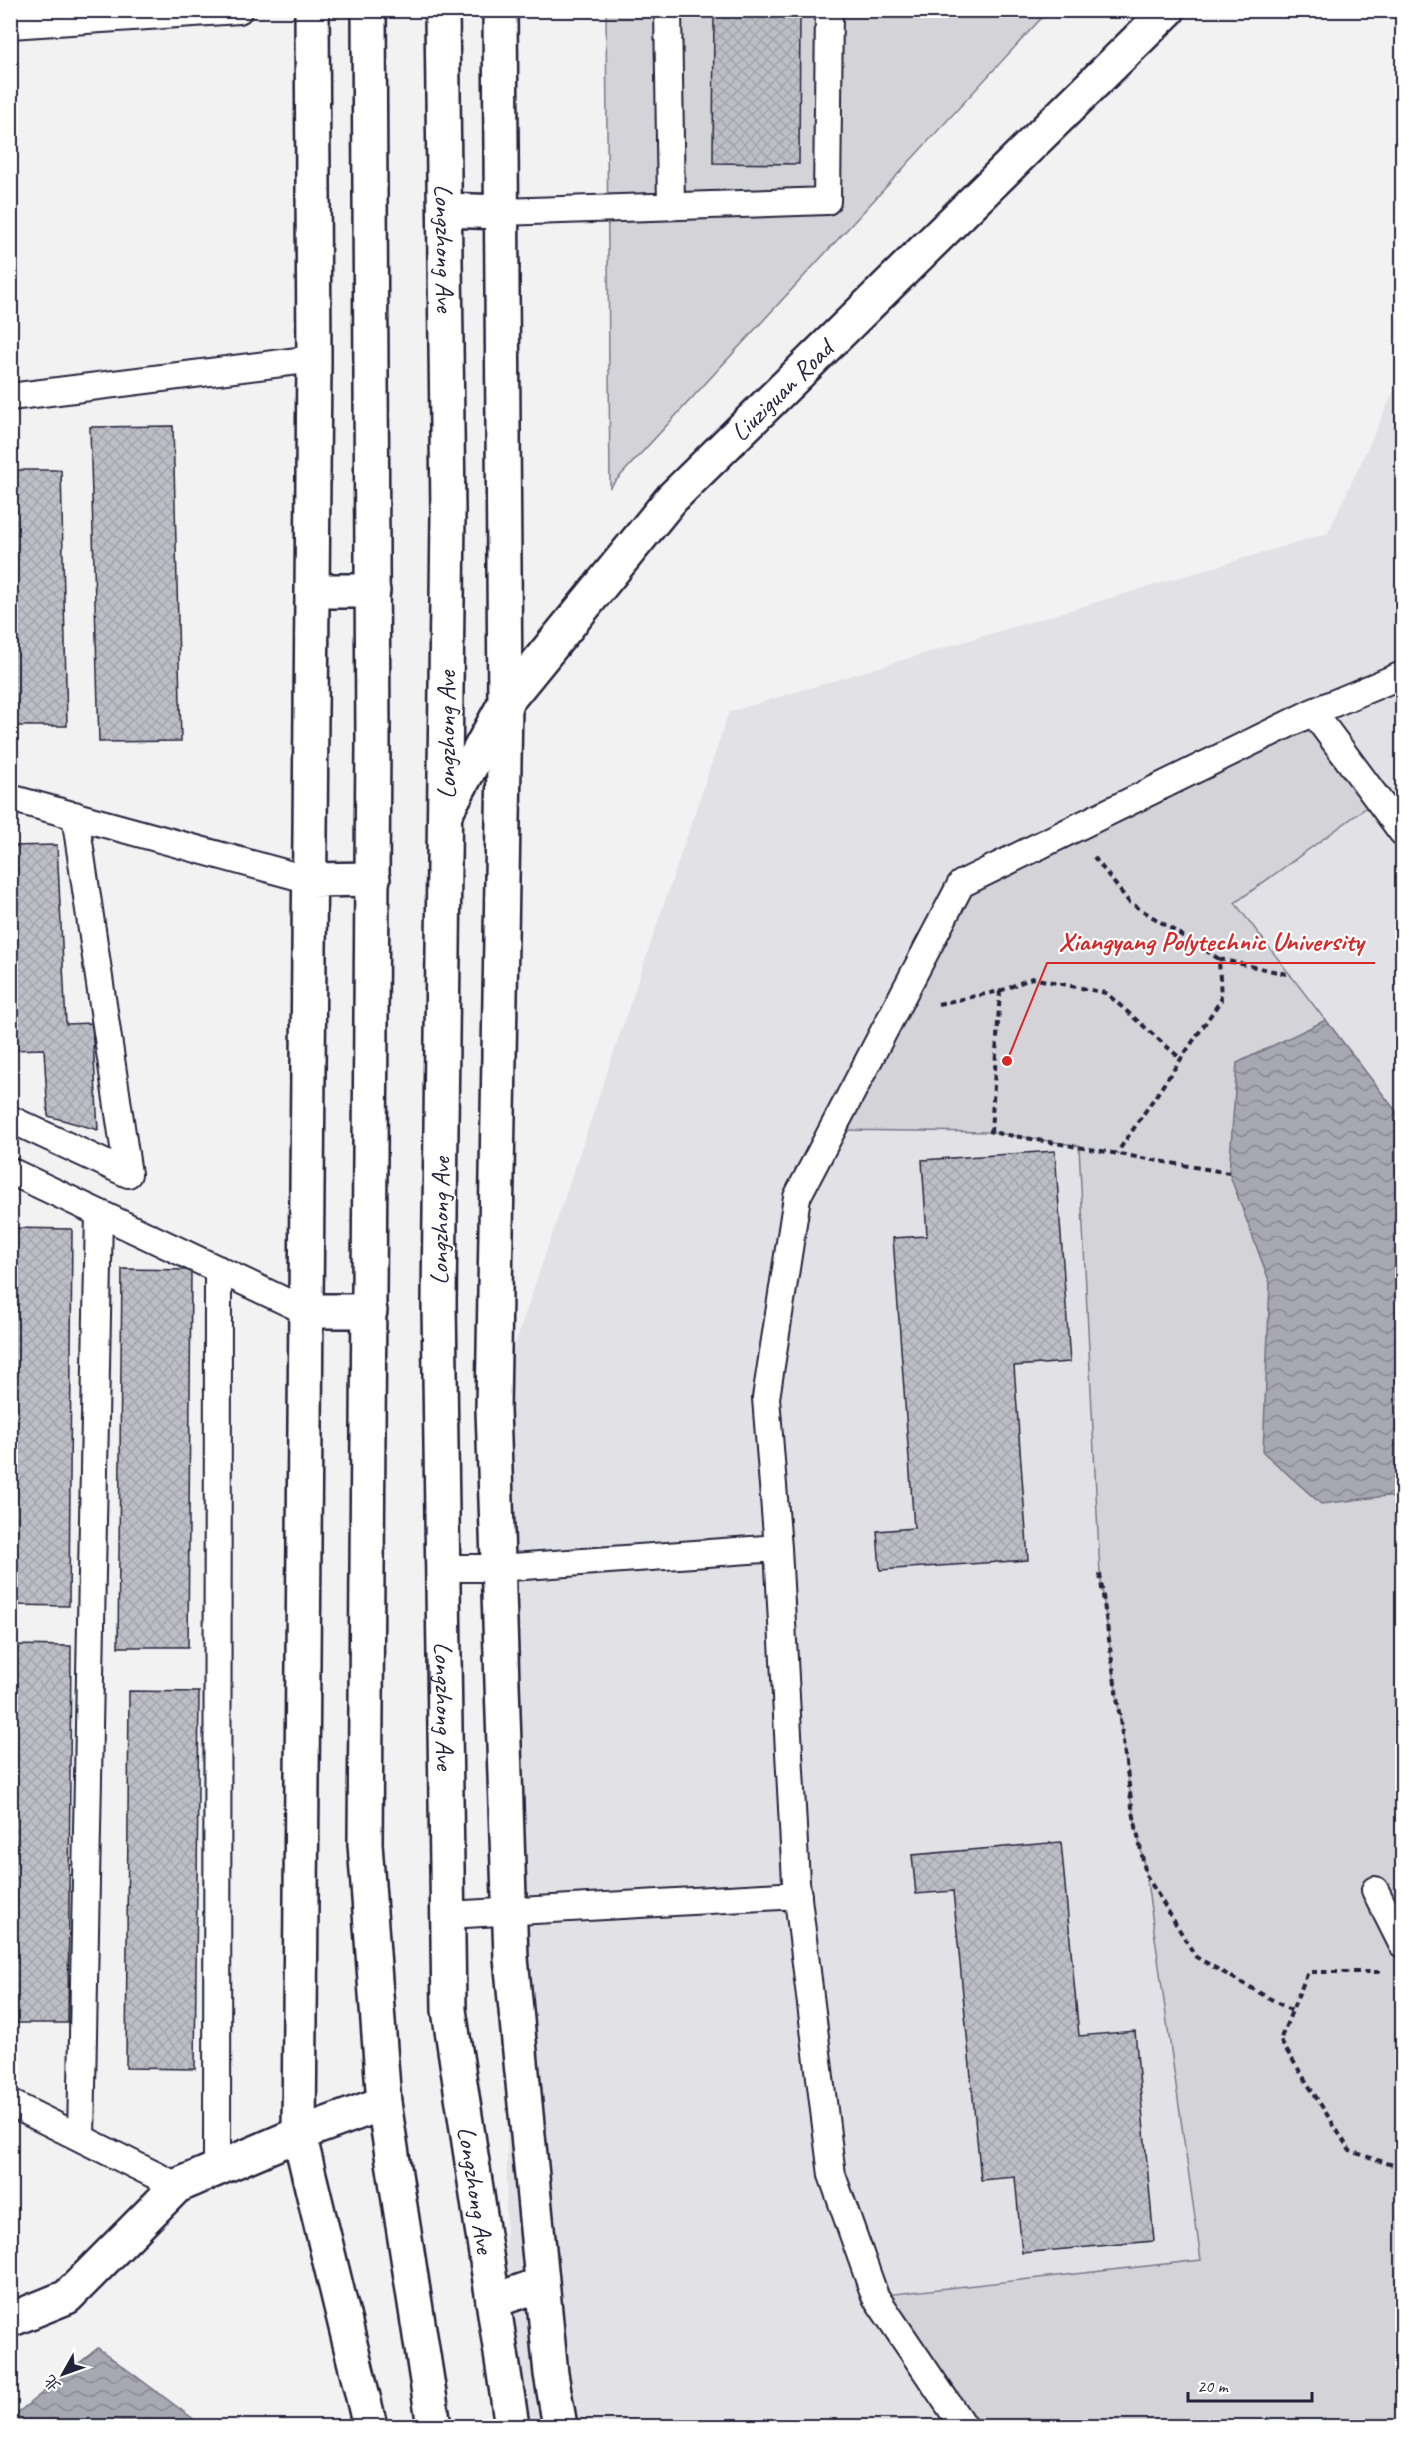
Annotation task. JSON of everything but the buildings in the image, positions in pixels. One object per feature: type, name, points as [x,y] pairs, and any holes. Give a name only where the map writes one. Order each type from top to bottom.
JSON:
[{"type":"street","points":[[312,10],[314,359],[299,2134],[370,2427]]},
{"type":"street","points":[[369,10],[373,879],[365,1844],[384,2103],[434,2427]]},
{"type":"street","name":"Longzhong Ave","points":[[442,10],[448,512],[439,1303],[448,2010],[512,2427]]},
{"type":"street","points":[[500,10],[505,703],[493,1409],[511,1958],[551,2374],[560,2427]]},
{"type":"street","name":"Liuziguan Road","points":[[446,812],[505,703],[672,498],[1168,10]]},
{"type":"street","points":[[445,210],[501,212]]},
{"type":"street","points":[[312,591],[373,591]]},
{"type":"street","points":[[310,880],[373,879]]},
{"type":"street","points":[[306,1311],[370,1311]]},
{"type":"street","points":[[10,2320],[67,2297],[177,2186],[299,2134],[384,2103]]},
{"type":"street","points":[[493,2301],[542,2284]]},
{"type":"lane","points":[[10,25],[238,10]]},
{"type":"lane","points":[[668,10],[671,206]]},
{"type":"lane","points":[[501,212],[827,201],[829,10]]},
{"type":"lane","points":[[10,397],[314,359]]},
{"type":"lane","points":[[963,2427],[875,2295],[832,2175],[798,1895],[778,1548],[766,1398],[797,1197],[962,884],[1313,712],[1402,675]]},
{"type":"lane","points":[[1313,712],[1402,832]]},
{"type":"lane","points":[[10,798],[310,880]]},
{"type":"lane","points":[[10,1119],[128,1174],[75,815]]},
{"type":"lane","points":[[10,1171],[306,1311]]},
{"type":"lane","points":[[81,2138],[99,1213]]},
{"type":"lane","points":[[217,2169],[218,1269]]},
{"type":"lane","points":[[443,1569],[498,1568],[778,1548]]},
{"type":"lane","points":[[1375,1890],[1402,1944]]},
{"type":"lane","points":[[448,1915],[798,1895]]},
{"type":"lane","points":[[10,2103],[177,2186]]},
{"type":"path","points":[[1074,829],[1128,902],[1219,959],[1291,975]]},
{"type":"path","points":[[1117,1153],[1221,1000],[1219,959]]},
{"type":"path","points":[[893,1014],[1000,991],[1032,978],[1106,993],[1181,1059]]},
{"type":"path","points":[[1000,991],[991,1132],[1229,1173]]},
{"type":"path","points":[[1100,1574],[1132,1807],[1146,1875],[1196,1957],[1292,2011]]},
{"type":"path","points":[[1391,1972],[1308,1972],[1280,2040],[1350,2151],[1402,2168]]},
{"type":"shaded area","points":[[606,11],[1048,11],[610,487]]},
{"type":"shaded area","points":[[1402,374],[1402,2426],[512,2426],[503,2367],[511,1958],[493,1409],[729,712],[1328,533]]},
{"type":"shaded area","points":[[1313,712],[1378,799],[1235,903],[1402,1120],[1402,2426],[963,2426],[875,2296],[1201,2260],[1146,1875],[1132,1807],[1100,1574],[1079,1146],[991,1132],[833,1130],[962,884]]},
{"type":"water","points":[[1326,1020],[1402,1119],[1402,1501],[1387,1496],[1321,1504],[1263,1452],[1270,1283],[1229,1173],[1237,1063]]},
{"type":"water","points":[[98,2348],[203,2426],[11,2426],[11,2418]]},
{"type":"place","name":"Xiangyang Polytechnic University","points":[[1007,1061]]}]
